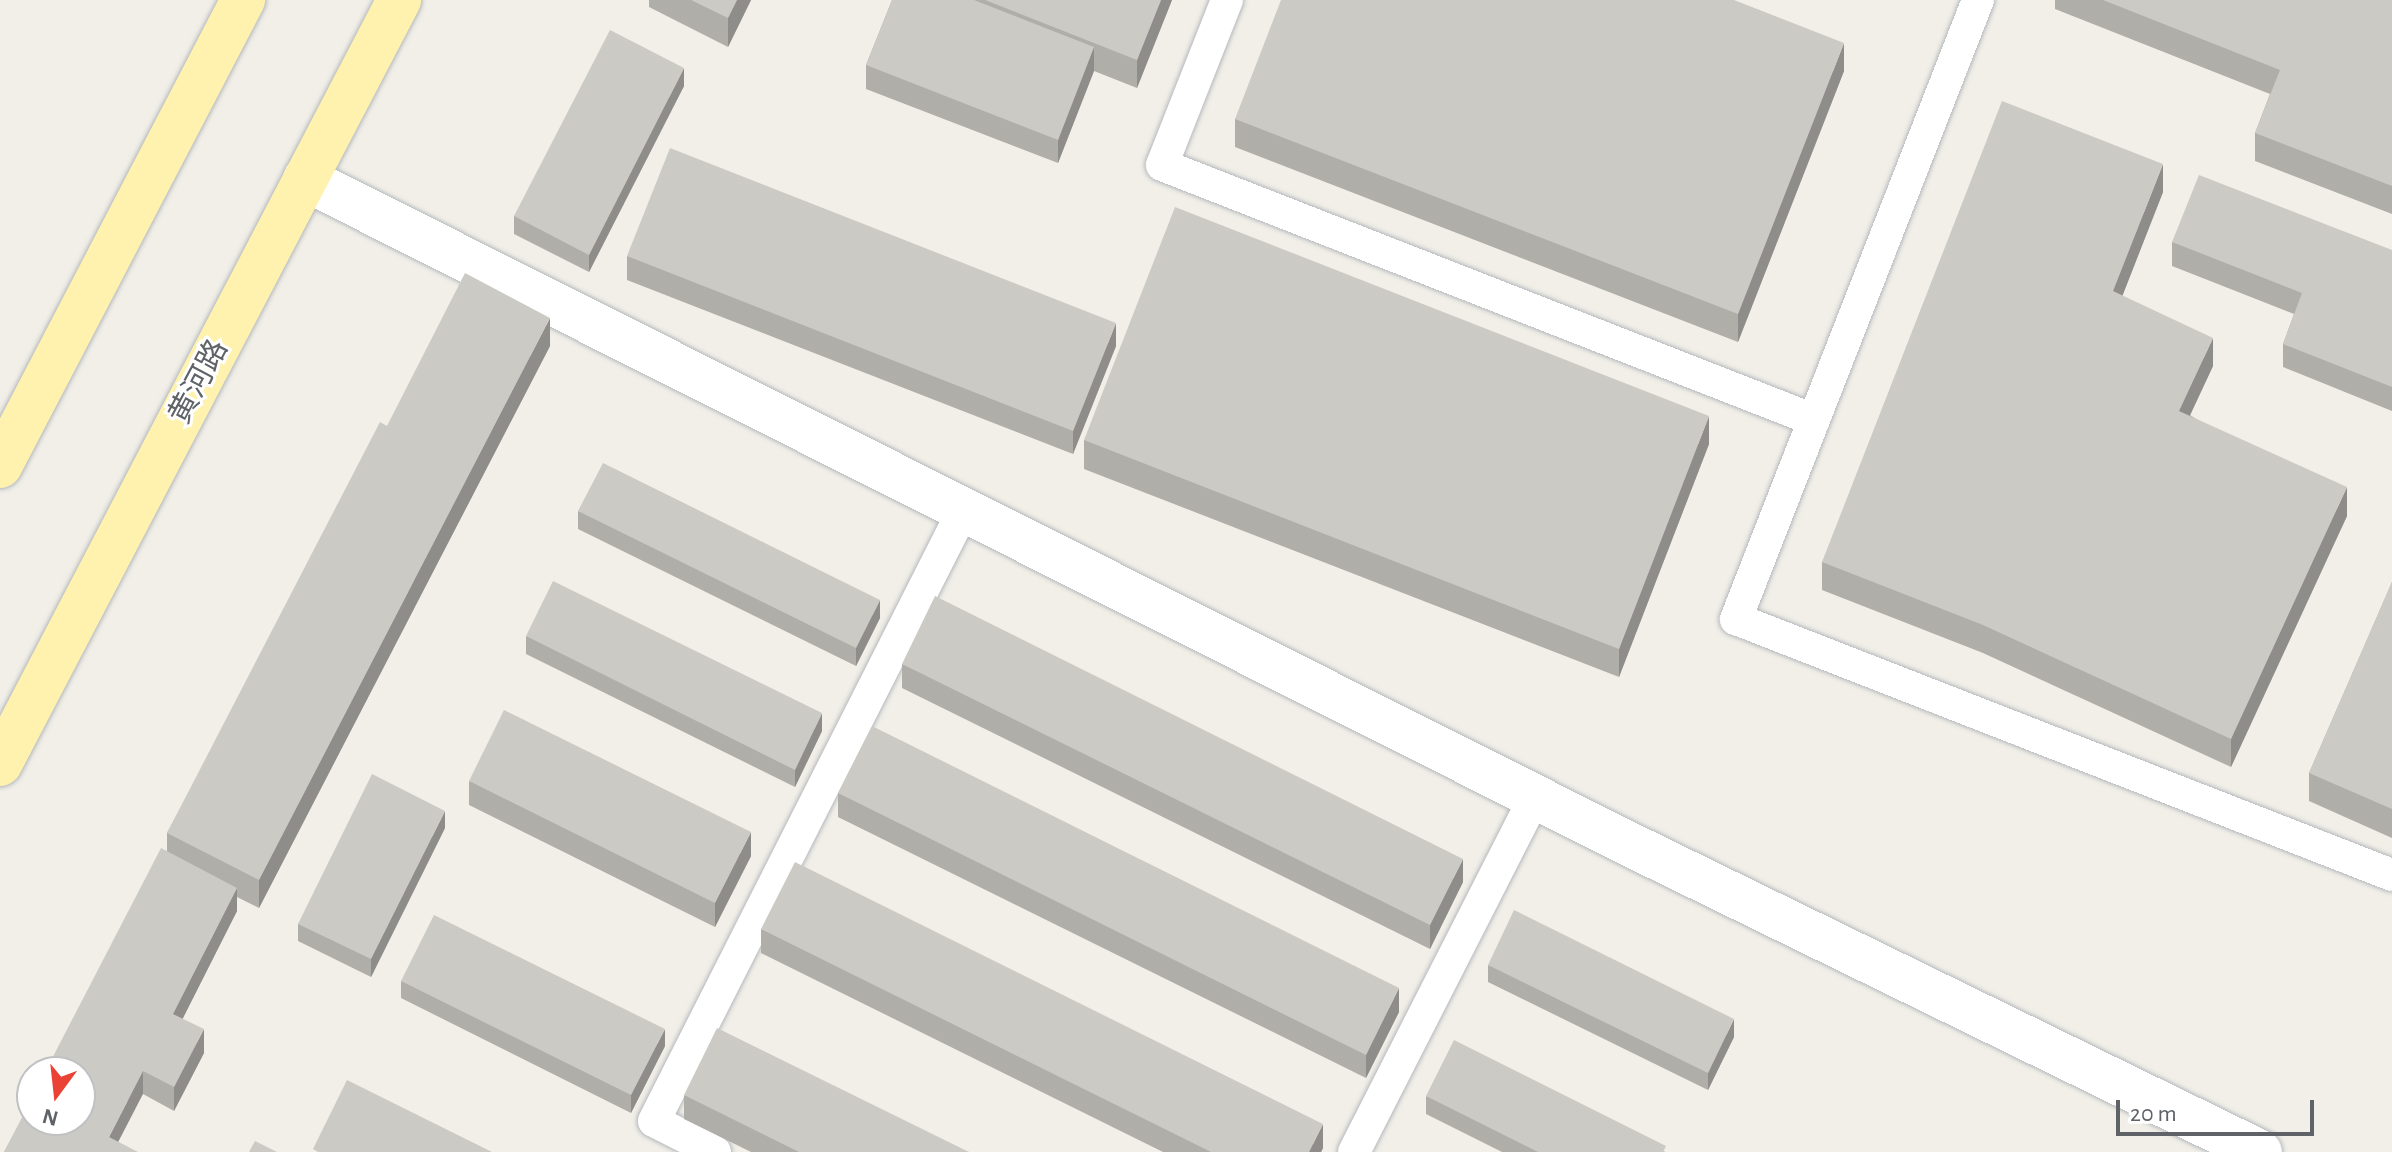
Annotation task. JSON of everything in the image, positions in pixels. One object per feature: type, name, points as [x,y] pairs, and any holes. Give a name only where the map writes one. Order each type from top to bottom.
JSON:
[{"type":"main road","points":[[0,466],[243,0]]},
{"type":"main road","name":"黄河路","points":[[0,764],[399,0]]},
{"type":"street","points":[[305,179],[1535,796],[2260,1152]]},
{"type":"lane","points":[[1227,0],[1162,165],[1814,420]]},
{"type":"lane","points":[[1978,0],[1736,619],[2392,875]]},
{"type":"lane","points":[[715,1152],[654,1121],[964,509]]},
{"type":"lane","points":[[1354,1152],[1535,796]]},
{"type":"building","points":[[691,0],[737,0],[728,18]]},
{"type":"building","points":[[892,0],[974,0],[1094,47],[1058,140],[866,65]]},
{"type":"building","points":[[985,0],[1161,0],[1137,60]]},
{"type":"building","points":[[1281,0],[1734,0],[1844,43],[1738,314],[1235,119]]},
{"type":"building","points":[[2103,0],[2392,0],[2392,186],[2255,133],[2280,70]]},
{"type":"building","points":[[610,30],[684,68],[589,255],[514,216]]},
{"type":"building","points":[[2002,101],[2163,164],[2113,291],[2213,338],[2179,411],[2347,487],[2231,739],[1983,625],[1822,562]]},
{"type":"building","points":[[670,148],[1116,323],[1073,431],[627,256]]},
{"type":"building","points":[[2199,175],[2392,250],[2392,387],[2283,344],[2302,293],[2172,242]]},
{"type":"building","points":[[1175,207],[1709,416],[1619,649],[1084,440]]},
{"type":"building","points":[[465,273],[550,318],[259,880],[167,833],[380,422],[387,426]]},
{"type":"building","points":[[603,463],[880,600],[856,648],[578,511]]},
{"type":"building","points":[[553,581],[822,713],[795,770],[526,636]]},
{"type":"building","points":[[2392,582],[2392,809],[2309,773]]},
{"type":"building","points":[[935,596],[1463,859],[1430,925],[902,664]]},
{"type":"building","points":[[504,710],[751,832],[715,903],[469,781]]},
{"type":"building","points":[[872,726],[1399,988],[1366,1055],[838,793]]},
{"type":"building","points":[[372,774],[445,811],[371,959],[298,924]]},
{"type":"building","points":[[161,848],[237,888],[173,1014],[204,1029],[174,1087],[143,1071],[109,1137],[138,1152],[4,1152],[16,1129],[16,1136],[96,1136],[96,1056],[53,1056]]},
{"type":"building","points":[[795,862],[1323,1124],[1309,1152],[1211,1152],[761,929]]},
{"type":"building","points":[[1514,910],[1734,1019],[1708,1073],[1488,965]]},
{"type":"building","points":[[434,915],[665,1029],[631,1095],[401,981]]},
{"type":"building","points":[[717,1028],[969,1152],[799,1152],[684,1095]]},
{"type":"building","points":[[1454,1040],[1666,1146],[1663,1152],[1538,1152],[1426,1096]]},
{"type":"building","points":[[347,1080],[492,1152],[318,1152],[313,1149]]},
{"type":"building","points":[[255,1141],[277,1152],[249,1152]]}]
